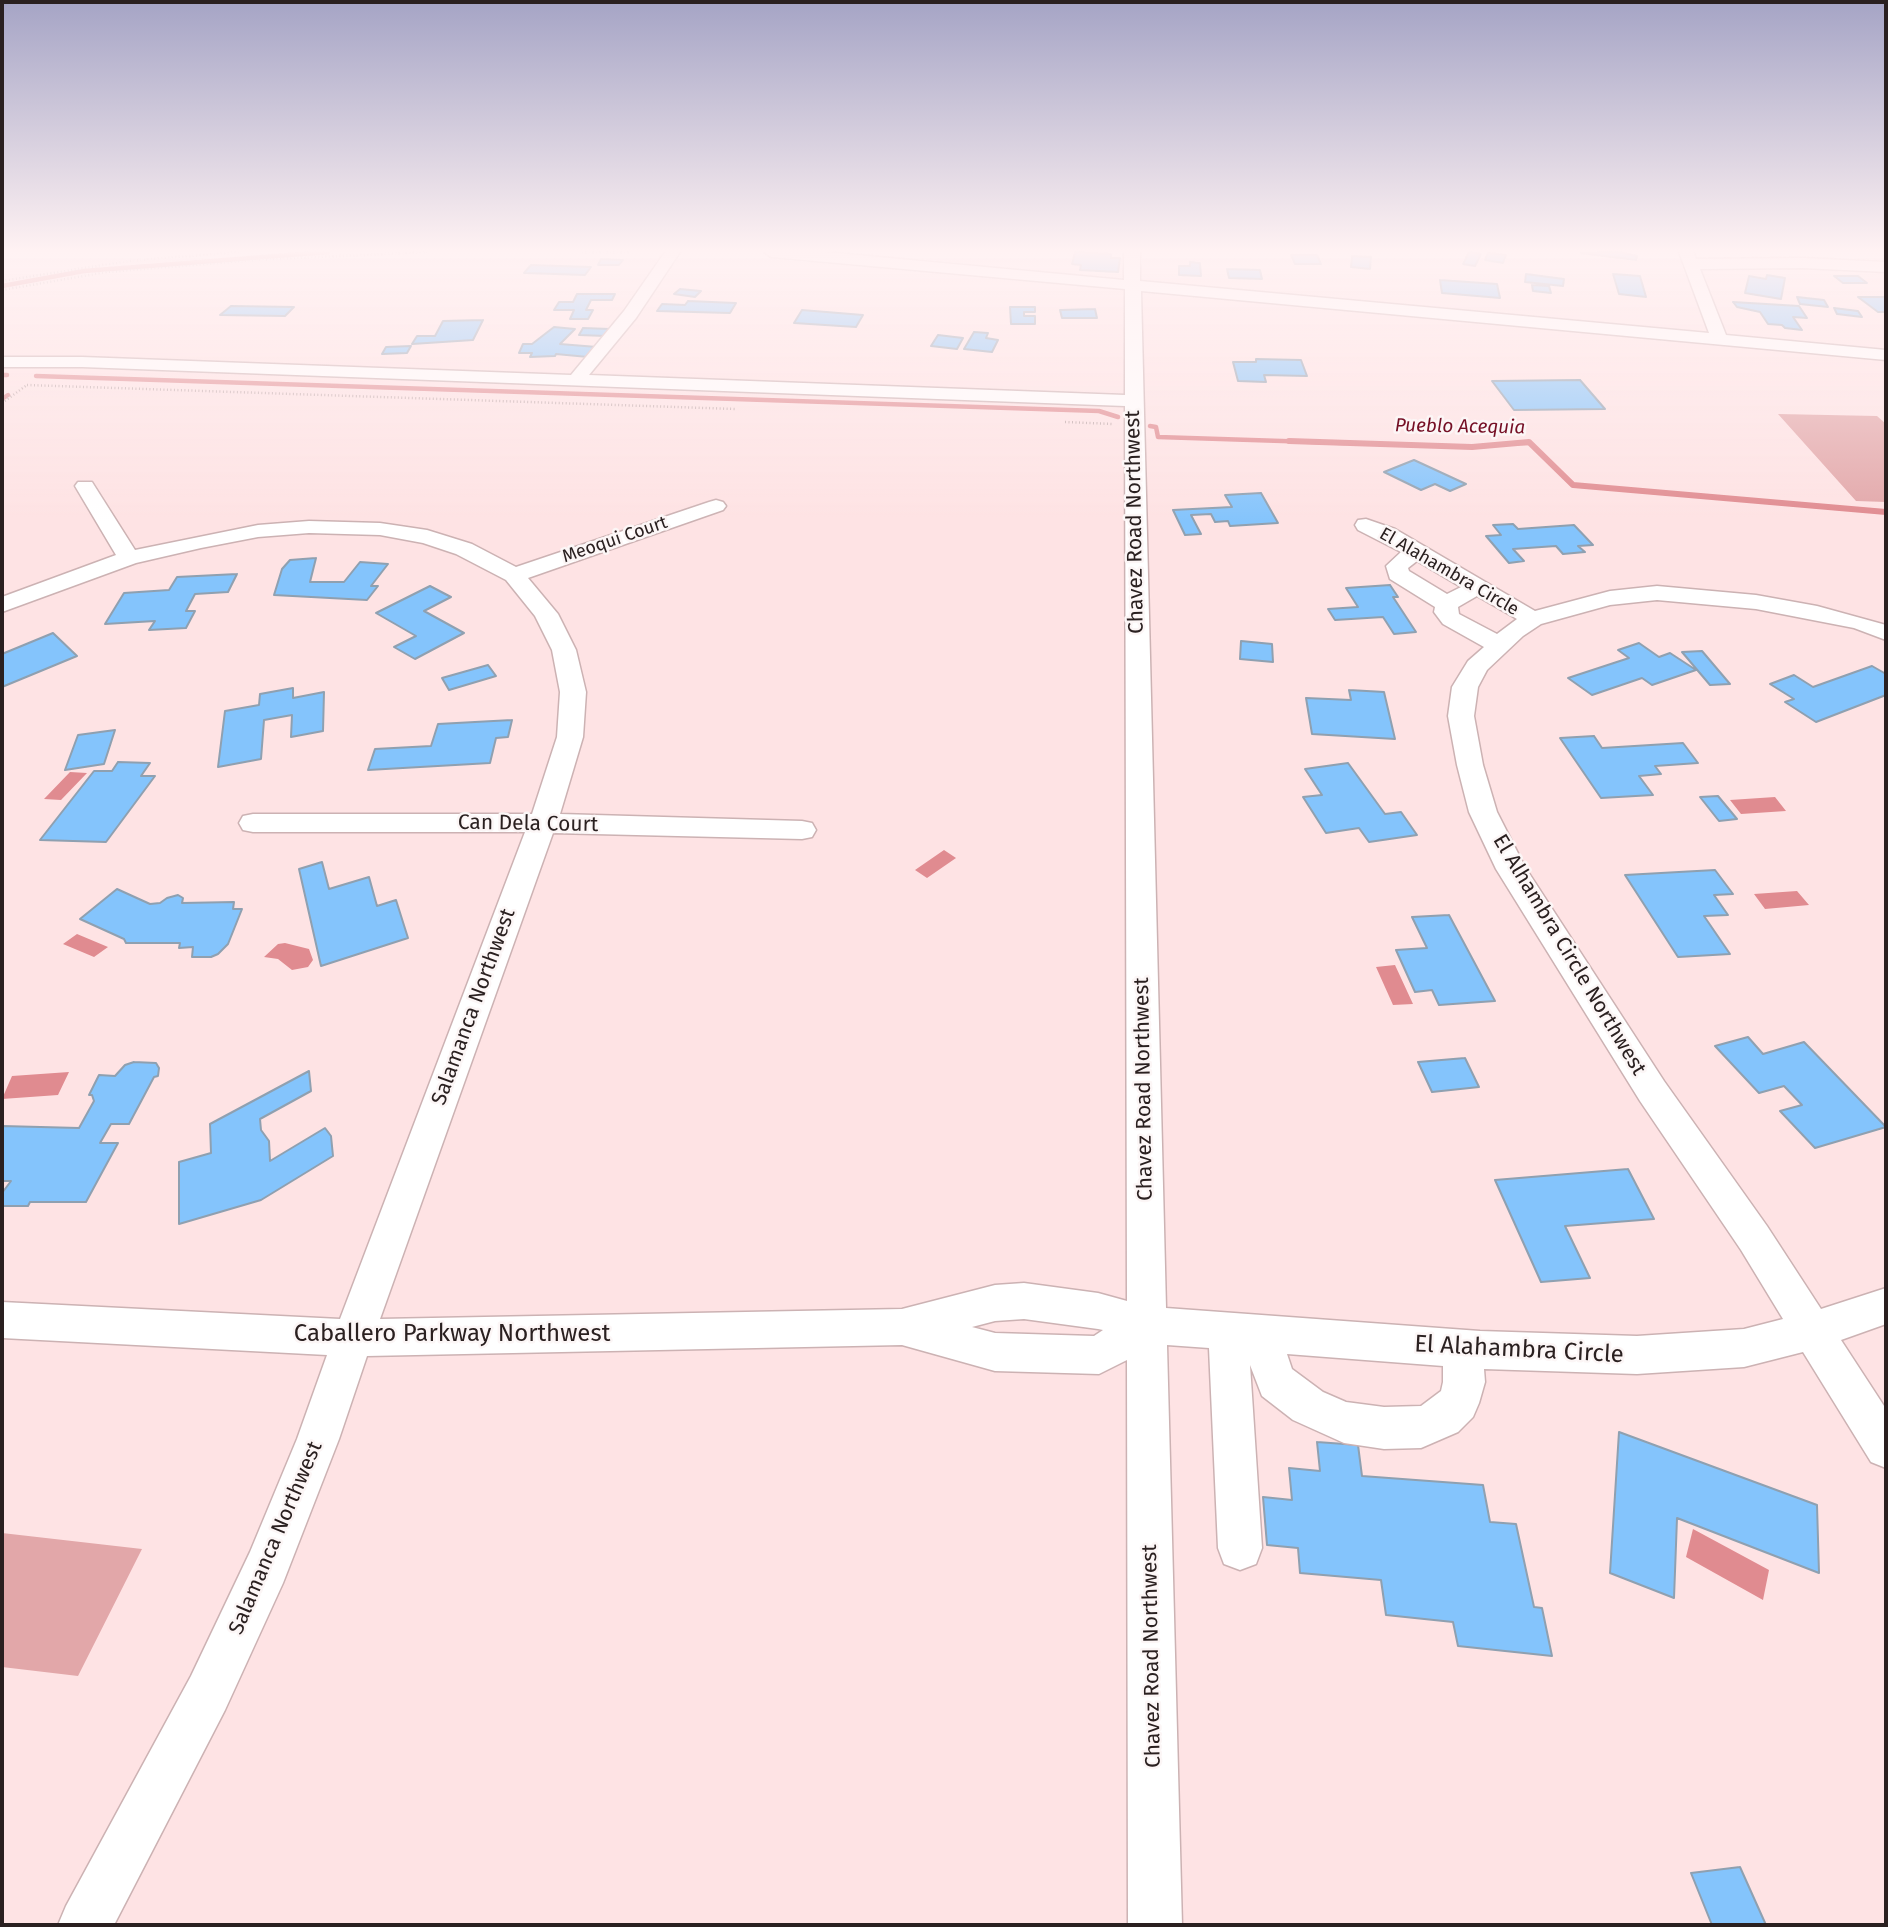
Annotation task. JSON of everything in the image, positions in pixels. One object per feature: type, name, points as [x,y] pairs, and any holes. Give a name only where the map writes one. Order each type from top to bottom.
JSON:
[{"type":"street","points":[[576,380],[607,342]]},
{"type":"street","name":"Chavez Road Northwest","points":[[1134,342],[1155,1925]]},
{"type":"street","points":[[1731,342],[1886,355]]},
{"type":"street","points":[[2,362],[82,362],[576,380],[1134,413]]},
{"type":"street","points":[[5,384],[58,364]]},
{"type":"street","points":[[85,486],[129,558]]},
{"type":"street","name":"Meoqui Court","points":[[514,575],[716,506]]},
{"type":"street","name":"El Alahambra Circle","points":[[1366,525],[1533,619]]},
{"type":"street","name":"Salamanca Northwest","points":[[2,605],[129,558],[258,531],[350,527],[427,537],[464,549],[514,575],[546,614],[564,650],[573,692],[570,737],[542,823],[318,1439],[267,1567],[208,1693],[85,1925]]},
{"type":"street","points":[[1416,551],[1397,566],[1398,574],[1447,604]]},
{"type":"street","points":[[1447,604],[1477,587]]},
{"type":"street","name":"El Alhambra Circle Northwest","points":[[1886,633],[1861,623],[1756,602],[1657,593],[1611,598],[1533,619],[1499,645],[1476,666],[1465,687],[1461,716],[1469,765],[1483,812],[1511,869],[1652,1091],[1754,1238],[1886,1447]]},
{"type":"street","points":[[1447,604],[1446,612],[1451,619],[1499,645]]},
{"type":"street","name":"Can Dela Court","points":[[253,822],[542,823],[802,830]]},
{"type":"street","name":"Caballero Parkway Northwest","points":[[2,1320],[353,1338],[902,1327],[995,1303],[1024,1301],[1098,1311],[1147,1325]]},
{"type":"street","name":"El Alahambra Circle","points":[[1147,1325],[1463,1349],[1637,1355],[1744,1348],[1812,1331],[1886,1306]]},
{"type":"street","name":"Caballero Parkway Northwest","points":[[902,1327],[995,1352],[1099,1355],[1147,1325]]},
{"type":"street","points":[[1244,1333],[1277,1382],[1308,1406],[1344,1422],[1384,1428],[1421,1427],[1443,1418],[1458,1403],[1464,1382],[1463,1349]]},
{"type":"street","points":[[1240,1548],[1244,1333]]},
{"type":"path","points":[[5,384],[740,410]]},
{"type":"path","points":[[2,403],[27,385]]},
{"type":"path","points":[[1065,422],[1134,413]]},
{"type":"shaded area","points":[[1778,414],[1877,416],[1886,424],[1886,502],[1856,501]]},
{"type":"shaded area","points":[[70,772],[87,773],[61,800],[44,799]]},
{"type":"shaded area","points":[[1775,797],[1786,811],[1741,814],[1730,800]]},
{"type":"shaded area","points":[[944,850],[956,858],[927,878],[915,870]]},
{"type":"shaded area","points":[[1797,891],[1809,905],[1765,909],[1754,894]]},
{"type":"shaded area","points":[[77,934],[108,947],[94,957],[63,944]]},
{"type":"shaded area","points":[[285,943],[309,949],[313,960],[308,967],[292,970],[278,959],[264,957],[278,944]]},
{"type":"shaded area","points":[[1395,965],[1413,1004],[1393,1005],[1376,967]]},
{"type":"shaded area","points":[[69,1072],[58,1095],[2,1099],[12,1076]]},
{"type":"shaded area","points":[[1693,1529],[1769,1570],[1763,1600],[1686,1557]]},
{"type":"shaded area","points":[[2,1533],[142,1549],[78,1676],[2,1667]]},
{"type":"building","points":[[413,342],[444,342],[412,344]]},
{"type":"building","points":[[562,342],[560,344],[597,347],[588,357],[556,354],[530,357],[532,353],[519,353],[523,344]]},
{"type":"building","points":[[934,342],[961,342],[957,349],[931,346]]},
{"type":"building","points":[[968,342],[997,342],[992,352],[964,349]]},
{"type":"building","points":[[411,346],[407,353],[382,354],[386,347]]},
{"type":"building","points":[[1256,359],[1301,360],[1307,376],[1264,375],[1266,382],[1238,381],[1233,362],[1256,362]]},
{"type":"building","points":[[1580,380],[1605,409],[1514,410],[1492,381]]},
{"type":"building","points":[[1414,460],[1466,484],[1450,491],[1435,484],[1421,490],[1384,472]]},
{"type":"building","points":[[1261,493],[1278,523],[1230,526],[1228,521],[1215,522],[1211,514],[1191,515],[1201,534],[1185,535],[1173,510],[1232,507],[1225,495]]},
{"type":"building","points":[[1513,524],[1518,529],[1574,525],[1593,545],[1578,546],[1585,552],[1563,554],[1556,546],[1513,549],[1524,561],[1509,563],[1486,536],[1501,535],[1493,525]]},
{"type":"building","points":[[316,558],[310,582],[344,582],[360,562],[388,564],[371,586],[378,586],[367,600],[274,595],[282,569],[290,560]]},
{"type":"building","points":[[237,574],[228,592],[195,594],[186,611],[195,611],[186,628],[149,630],[155,621],[105,624],[124,593],[169,590],[177,577]]},
{"type":"building","points":[[1390,585],[1398,597],[1393,597],[1416,632],[1394,634],[1383,617],[1335,620],[1328,609],[1358,607],[1346,588]]},
{"type":"building","points":[[430,586],[451,597],[424,611],[464,633],[415,659],[394,647],[416,636],[376,613]]},
{"type":"building","points":[[53,633],[77,656],[2,687],[2,654]]},
{"type":"building","points":[[1241,641],[1272,644],[1273,662],[1240,659]]},
{"type":"building","points":[[1639,643],[1659,657],[1670,653],[1696,670],[1652,685],[1642,678],[1592,695],[1568,678],[1629,658],[1618,650]]},
{"type":"building","points":[[1702,651],[1730,684],[1710,685],[1682,652]]},
{"type":"building","points":[[488,665],[496,676],[449,690],[442,678]]},
{"type":"building","points":[[1872,666],[1886,674],[1886,695],[1816,722],[1785,702],[1794,699],[1770,684],[1794,675],[1813,687]]},
{"type":"building","points":[[293,688],[293,698],[324,692],[323,731],[291,737],[292,715],[264,720],[261,759],[218,767],[225,711],[259,705],[260,694]]},
{"type":"building","points":[[1349,690],[1384,692],[1395,739],[1312,734],[1306,698],[1351,700]]},
{"type":"building","points":[[512,720],[508,737],[496,738],[490,763],[368,770],[375,749],[431,746],[438,724]]},
{"type":"building","points":[[115,730],[104,764],[65,770],[78,735]]},
{"type":"building","points":[[1594,736],[1602,748],[1683,743],[1698,763],[1655,766],[1661,774],[1639,776],[1653,795],[1601,798],[1560,738]]},
{"type":"building","points":[[118,762],[150,763],[141,776],[155,776],[106,842],[40,840],[94,771],[112,771]]},
{"type":"building","points":[[1348,763],[1385,814],[1401,812],[1417,835],[1369,842],[1359,828],[1326,833],[1303,797],[1322,795],[1305,769]]},
{"type":"building","points":[[1718,796],[1737,819],[1719,821],[1700,797]]},
{"type":"building","points":[[322,862],[329,889],[369,877],[377,906],[396,900],[408,938],[321,966],[299,869]]},
{"type":"building","points":[[1715,870],[1733,894],[1714,895],[1728,915],[1704,916],[1730,954],[1678,957],[1625,875]]},
{"type":"building","points":[[117,889],[150,904],[160,903],[178,895],[183,898],[182,903],[234,902],[233,909],[242,909],[228,944],[218,954],[211,957],[192,957],[193,947],[179,948],[180,943],[126,943],[124,939],[80,919]]},
{"type":"building","points":[[1449,915],[1495,1001],[1439,1005],[1432,990],[1415,992],[1396,950],[1427,948],[1412,917]]},
{"type":"building","points":[[1748,1037],[1763,1054],[1804,1042],[1886,1127],[1815,1148],[1780,1111],[1802,1105],[1784,1086],[1759,1093],[1715,1046]]},
{"type":"building","points":[[1465,1058],[1479,1087],[1432,1092],[1418,1062]]},
{"type":"building","points":[[134,1062],[156,1063],[159,1068],[158,1076],[154,1077],[129,1124],[111,1124],[100,1143],[118,1143],[86,1202],[30,1202],[28,1206],[2,1206],[2,1193],[11,1181],[2,1181],[2,1126],[79,1128],[94,1101],[92,1095],[89,1095],[99,1075],[115,1076],[125,1065]]},
{"type":"building","points":[[309,1071],[311,1091],[260,1119],[261,1130],[269,1141],[270,1161],[325,1128],[331,1136],[333,1156],[261,1200],[179,1224],[179,1162],[211,1153],[210,1124]]},
{"type":"building","points":[[1628,1169],[1654,1219],[1565,1226],[1590,1278],[1541,1282],[1495,1180]]},
{"type":"building","points":[[1619,1432],[1817,1505],[1819,1573],[1677,1518],[1674,1598],[1610,1573]]},
{"type":"building","points":[[1317,1442],[1358,1445],[1362,1476],[1483,1485],[1490,1522],[1516,1524],[1534,1607],[1542,1608],[1552,1656],[1458,1646],[1453,1622],[1386,1615],[1381,1580],[1300,1573],[1298,1548],[1267,1545],[1263,1497],[1292,1500],[1289,1468],[1320,1471]]},
{"type":"building","points":[[1740,1867],[1766,1925],[1712,1925],[1691,1873]]},
{"type":"waterway","name":"Pueblo Acequia","points":[[2,375],[7,375]]},
{"type":"waterway","name":"Pueblo Acequia","points":[[36,376],[1099,411],[1118,417]]},
{"type":"waterway","points":[[2,399],[8,395]]},
{"type":"waterway","name":"Pueblo Acequia","points":[[1150,426],[1156,427],[1158,437],[1344,443]]},
{"type":"waterway","name":"Pueblo Acequia","points":[[1289,441],[1472,447],[1529,442],[1573,485],[1886,512]]},
{"type":"waterway","name":"Pueblo Acequia","points":[[1518,443],[1530,443]]}]
